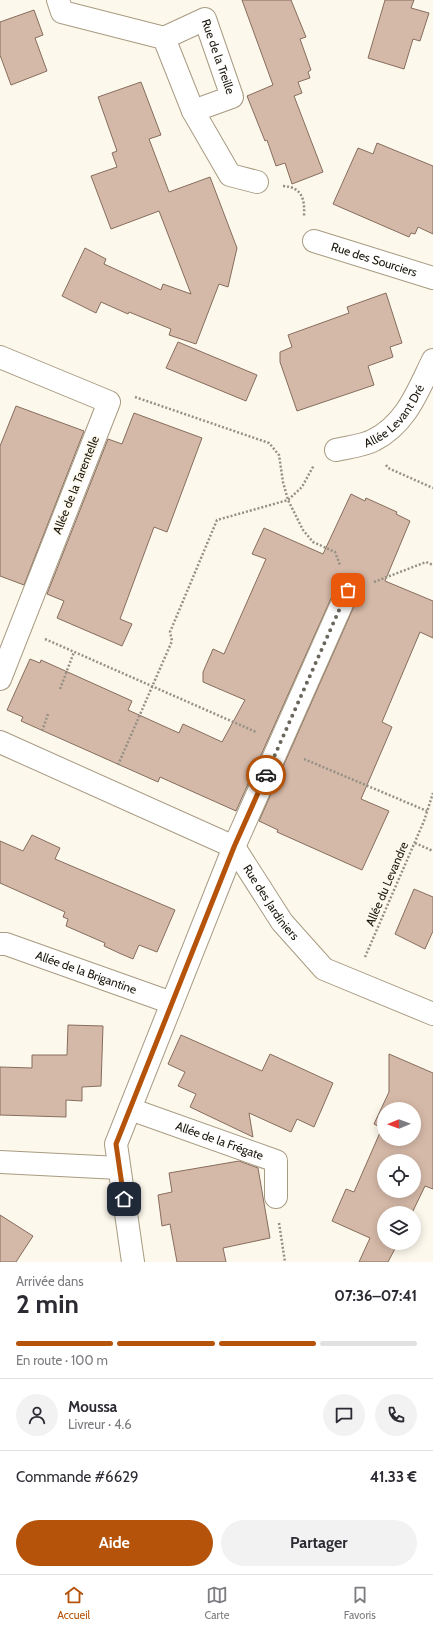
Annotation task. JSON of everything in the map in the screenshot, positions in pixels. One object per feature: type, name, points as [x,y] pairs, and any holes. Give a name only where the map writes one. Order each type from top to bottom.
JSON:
[{"type":"street","points":[[58,0],[62,12],[164,38],[193,111],[230,175],[266,184]]},
{"type":"street","name":"Rue de la Treille","points":[[164,38],[205,19],[232,97],[193,111]]},
{"type":"street","name":"Rue des Sourciers","points":[[314,241],[433,278]]},
{"type":"street","points":[[0,357],[110,402]]},
{"type":"street","name":"Allée Levant Dré","points":[[336,450],[374,440],[391,429],[408,411],[433,360]]},
{"type":"street","name":"Allée de la Tarentelle","points":[[0,679],[110,402]]},
{"type":"street","points":[[133,1262],[116,1144],[234,847],[348,590]]},
{"type":"street","points":[[0,742],[234,847]]},
{"type":"street","name":"Rue des Jardiniers","points":[[234,847],[282,922],[324,969],[433,1014]]},
{"type":"street","name":"Allée de la Brigantine","points":[[0,944],[6,944],[172,1003]]},
{"type":"street","name":"Allée de la Frégate","points":[[130,1109],[276,1161],[276,1197]]},
{"type":"street","points":[[0,1162],[119,1168]]},
{"type":"path","points":[[266,184],[289,186],[299,191],[304,200],[304,215],[300,231],[306,240],[314,241]]},
{"type":"path","points":[[110,402],[132,396],[269,444],[279,455],[283,482],[288,500],[303,530],[313,542],[335,552],[348,590],[393,576],[426,562],[433,565]]},
{"type":"path","points":[[374,440],[388,468],[433,488]]},
{"type":"path","points":[[107,790],[151,686],[172,641],[170,632],[217,520],[288,500],[302,487],[312,466],[336,450]]},
{"type":"path","points":[[20,628],[427,812]]},
{"type":"path","points":[[60,689],[74,652]]},
{"type":"path","name":"Allée du Levandre","points":[[355,982],[415,843],[433,793]]},
{"type":"path","points":[[415,843],[433,851]]},
{"type":"path","points":[[276,1197],[285,1262]]},
{"type":"building","points":[[242,0],[291,0],[306,37],[300,39],[311,70],[308,72],[310,78],[298,82],[302,93],[294,96],[323,172],[292,184],[285,163],[276,166],[267,140],[265,141],[247,96],[273,85]]},
{"type":"building","points":[[385,0],[414,0],[411,8],[429,13],[420,41],[413,39],[404,69],[368,58]]},
{"type":"building","points":[[34,10],[43,35],[35,38],[47,71],[11,85],[0,55],[0,22]]},
{"type":"building","points":[[141,82],[161,135],[149,139],[169,192],[210,177],[237,248],[228,287],[219,284],[196,344],[169,335],[171,329],[129,312],[128,314],[101,302],[96,313],[62,296],[85,248],[106,259],[104,264],[161,290],[163,284],[191,294],[159,211],[111,229],[91,176],[117,167],[112,153],[117,151],[98,97]]},
{"type":"building","points":[[377,143],[433,166],[433,234],[418,227],[415,234],[411,233],[409,237],[333,204],[358,148],[373,154]]},
{"type":"building","points":[[386,293],[402,343],[390,347],[393,357],[368,366],[374,385],[297,411],[280,362],[280,352],[292,347],[288,335],[349,313],[347,307]]},
{"type":"building","points":[[178,342],[257,375],[246,401],[166,368]]},
{"type":"building","points":[[16,406],[84,431],[24,585],[0,576],[0,446]]},
{"type":"building","points":[[134,413],[202,438],[167,532],[154,527],[120,619],[132,624],[122,646],[57,618],[64,601],[47,594],[108,439],[122,444]]},
{"type":"building","points":[[351,494],[365,501],[366,498],[397,512],[396,514],[410,521],[385,581],[433,601],[433,638],[420,632],[382,722],[392,727],[361,799],[389,811],[362,870],[277,832],[278,830],[259,821],[359,595],[360,588],[358,583],[353,579],[346,578],[340,580],[337,585],[236,811],[160,777],[158,782],[21,721],[23,717],[7,710],[30,659],[40,663],[41,660],[132,701],[128,710],[179,733],[183,724],[222,742],[245,700],[203,682],[203,672],[213,649],[224,654],[266,559],[252,554],[264,528],[323,554]]},
{"type":"building","points":[[32,835],[60,848],[55,859],[175,910],[157,952],[139,945],[133,959],[119,953],[104,946],[105,943],[66,926],[68,919],[63,917],[65,912],[0,883],[0,841],[23,851]]},
{"type":"building","points":[[414,889],[433,897],[433,931],[425,949],[395,934]]},
{"type":"building","points":[[68,1025],[103,1026],[101,1086],[82,1087],[82,1101],[66,1100],[66,1117],[0,1115],[0,1067],[32,1068],[32,1055],[67,1055]]},
{"type":"building","points":[[181,1035],[262,1071],[270,1054],[333,1083],[314,1127],[297,1119],[291,1132],[249,1113],[253,1137],[190,1107],[196,1094],[178,1086],[185,1072],[168,1064]]},
{"type":"building","points":[[389,1054],[433,1073],[433,1189],[425,1186],[421,1194],[421,1154],[377,1154],[377,1198],[419,1198],[415,1206],[377,1206],[377,1250],[394,1250],[388,1262],[359,1262],[370,1238],[332,1221],[346,1189],[354,1192],[377,1139],[377,1146],[421,1146],[421,1102],[384,1102],[389,1092]]},
{"type":"building","points":[[377,1118],[377,1126],[374,1124]]},
{"type":"building","points":[[239,1161],[258,1168],[270,1238],[223,1248],[226,1262],[177,1262],[170,1224],[162,1226],[158,1195],[172,1192],[169,1173]]},
{"type":"building","points":[[0,1215],[33,1236],[16,1262],[0,1262]]},
{"type":"way so far","points":[[266,775],[348,590]]},
{"type":"route","points":[[124,1199],[116,1144],[234,847],[266,775]]}]
